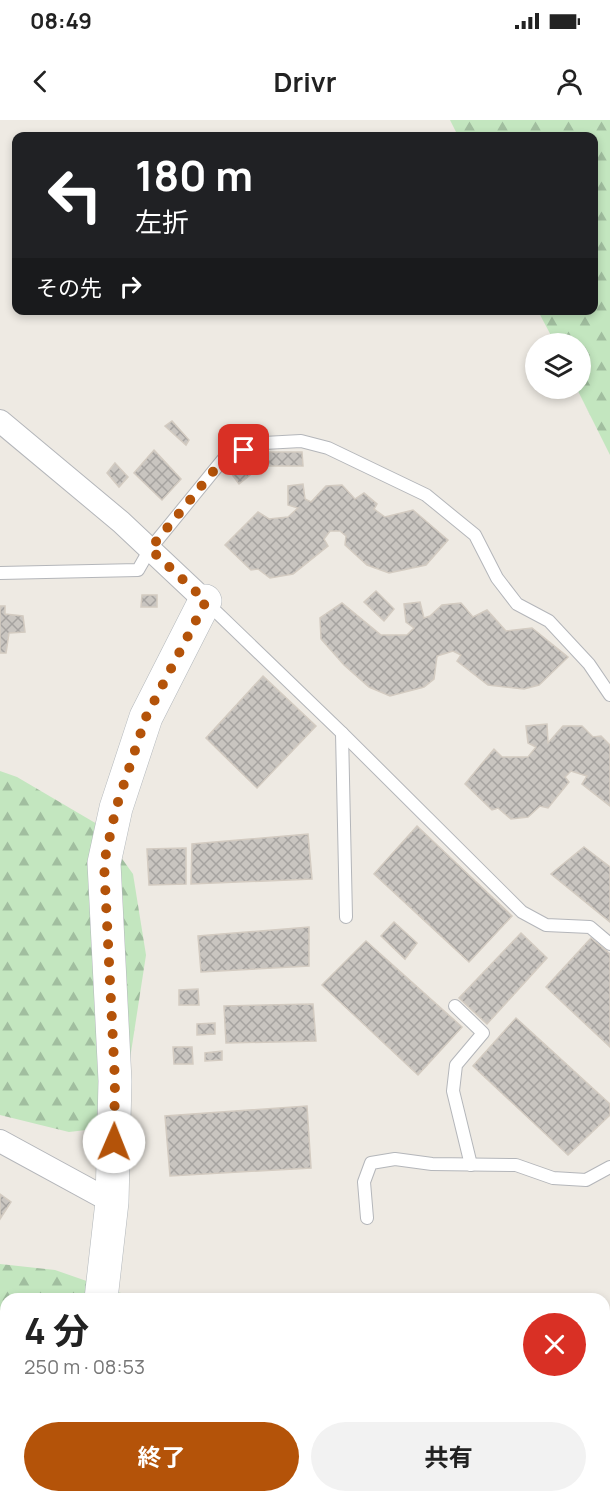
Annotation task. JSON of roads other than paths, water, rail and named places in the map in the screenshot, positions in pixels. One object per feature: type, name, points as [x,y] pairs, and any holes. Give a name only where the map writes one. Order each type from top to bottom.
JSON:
[{"type":"street","points":[[0,421],[80,487],[206,601],[146,717],[116,808],[104,863],[115,1081],[112,1202],[102,1293]]},
{"type":"street","points":[[0,1141],[112,1202]]},
{"type":"lane","points":[[0,573],[138,570],[150,549],[225,457],[264,443],[301,441],[328,448],[426,495],[475,535],[497,578],[517,604],[549,621],[589,664],[610,695]]},
{"type":"lane","points":[[206,601],[522,912],[546,925],[590,927],[610,944]]},
{"type":"lane","points":[[342,733],[346,917]]},
{"type":"lane","points":[[455,1006],[483,1033],[456,1065],[453,1091],[471,1164]]},
{"type":"lane","points":[[367,1218],[364,1182],[371,1163],[395,1159],[432,1164],[516,1166],[553,1178],[586,1180],[610,1167]]}]
